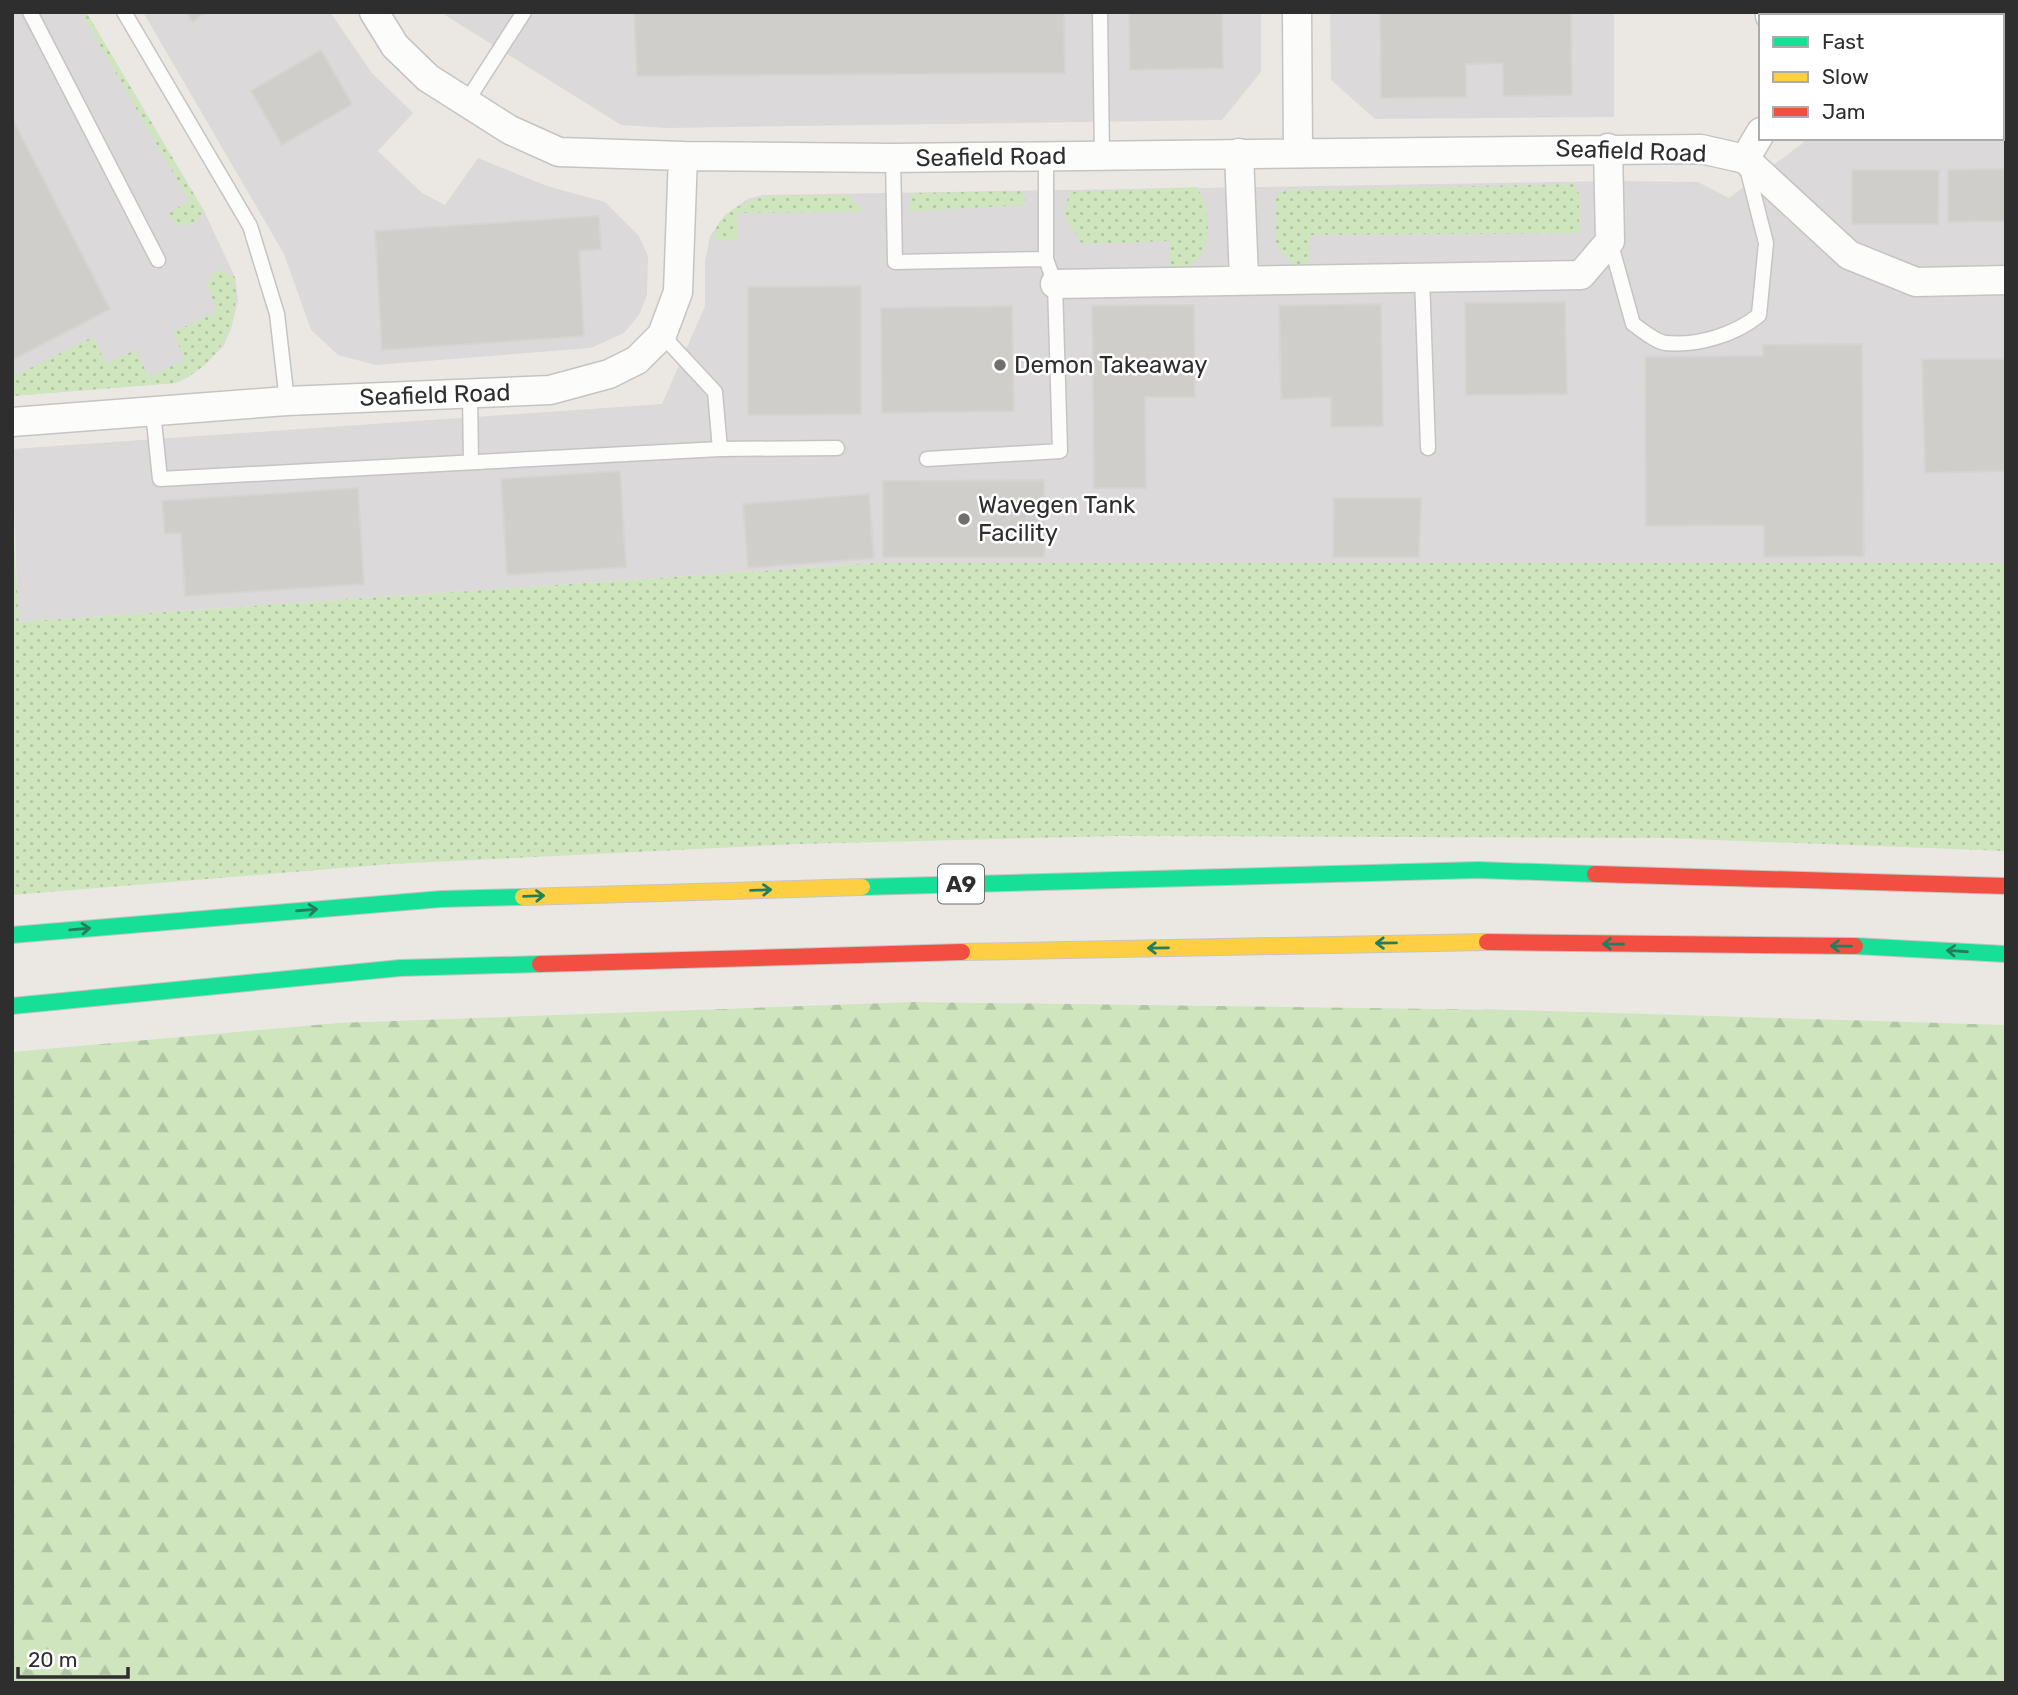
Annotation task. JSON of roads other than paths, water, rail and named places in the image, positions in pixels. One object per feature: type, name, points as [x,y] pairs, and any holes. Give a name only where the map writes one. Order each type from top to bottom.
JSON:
[{"type":"highway","name":"A9","points":[[12,935],[441,898],[1478,870],[2006,886]]},
{"type":"highway","points":[[12,1006],[400,968],[862,954],[1451,942],[1909,947],[2006,954]]},
{"type":"street","name":"Seafield Road","points":[[374,12],[394,46],[428,78],[465,104],[510,130],[559,152],[892,158],[1298,151],[1701,149],[1745,159],[1849,255],[1916,282],[2006,280]]},
{"type":"street","points":[[1297,12],[1298,151]]},
{"type":"street","points":[[1745,159],[1759,135]]},
{"type":"street","points":[[1051,272],[1244,279],[1581,275],[1610,241],[1608,148]]},
{"type":"street","points":[[1239,153],[1244,279]]},
{"type":"street","name":"Seafield Road","points":[[12,422],[288,401],[551,390],[609,374],[637,360],[662,335],[678,292],[684,156]]},
{"type":"lane","points":[[30,12],[158,260]]},
{"type":"lane","points":[[124,12],[250,226],[277,314],[288,401]]},
{"type":"lane","points":[[465,104],[524,12]]},
{"type":"lane","points":[[1100,12],[1102,155]]},
{"type":"lane","points":[[927,458],[1060,451],[1046,156]]},
{"type":"lane","points":[[892,158],[895,262],[1051,272]]},
{"type":"lane","points":[[1610,241],[1633,324],[1664,343],[1702,340],[1745,327],[1759,315],[1766,243],[1745,159]]},
{"type":"lane","points":[[1422,277],[1428,448]]},
{"type":"lane","points":[[662,335],[715,392],[720,449]]},
{"type":"lane","points":[[470,393],[471,462]]},
{"type":"lane","points":[[153,412],[160,479],[720,449],[837,448]]},
{"type":"place","name":"Demon Takeaway","points":[[1000,365]]},
{"type":"place","name":"Wavegen Tank Facility","points":[[964,519]]}]
